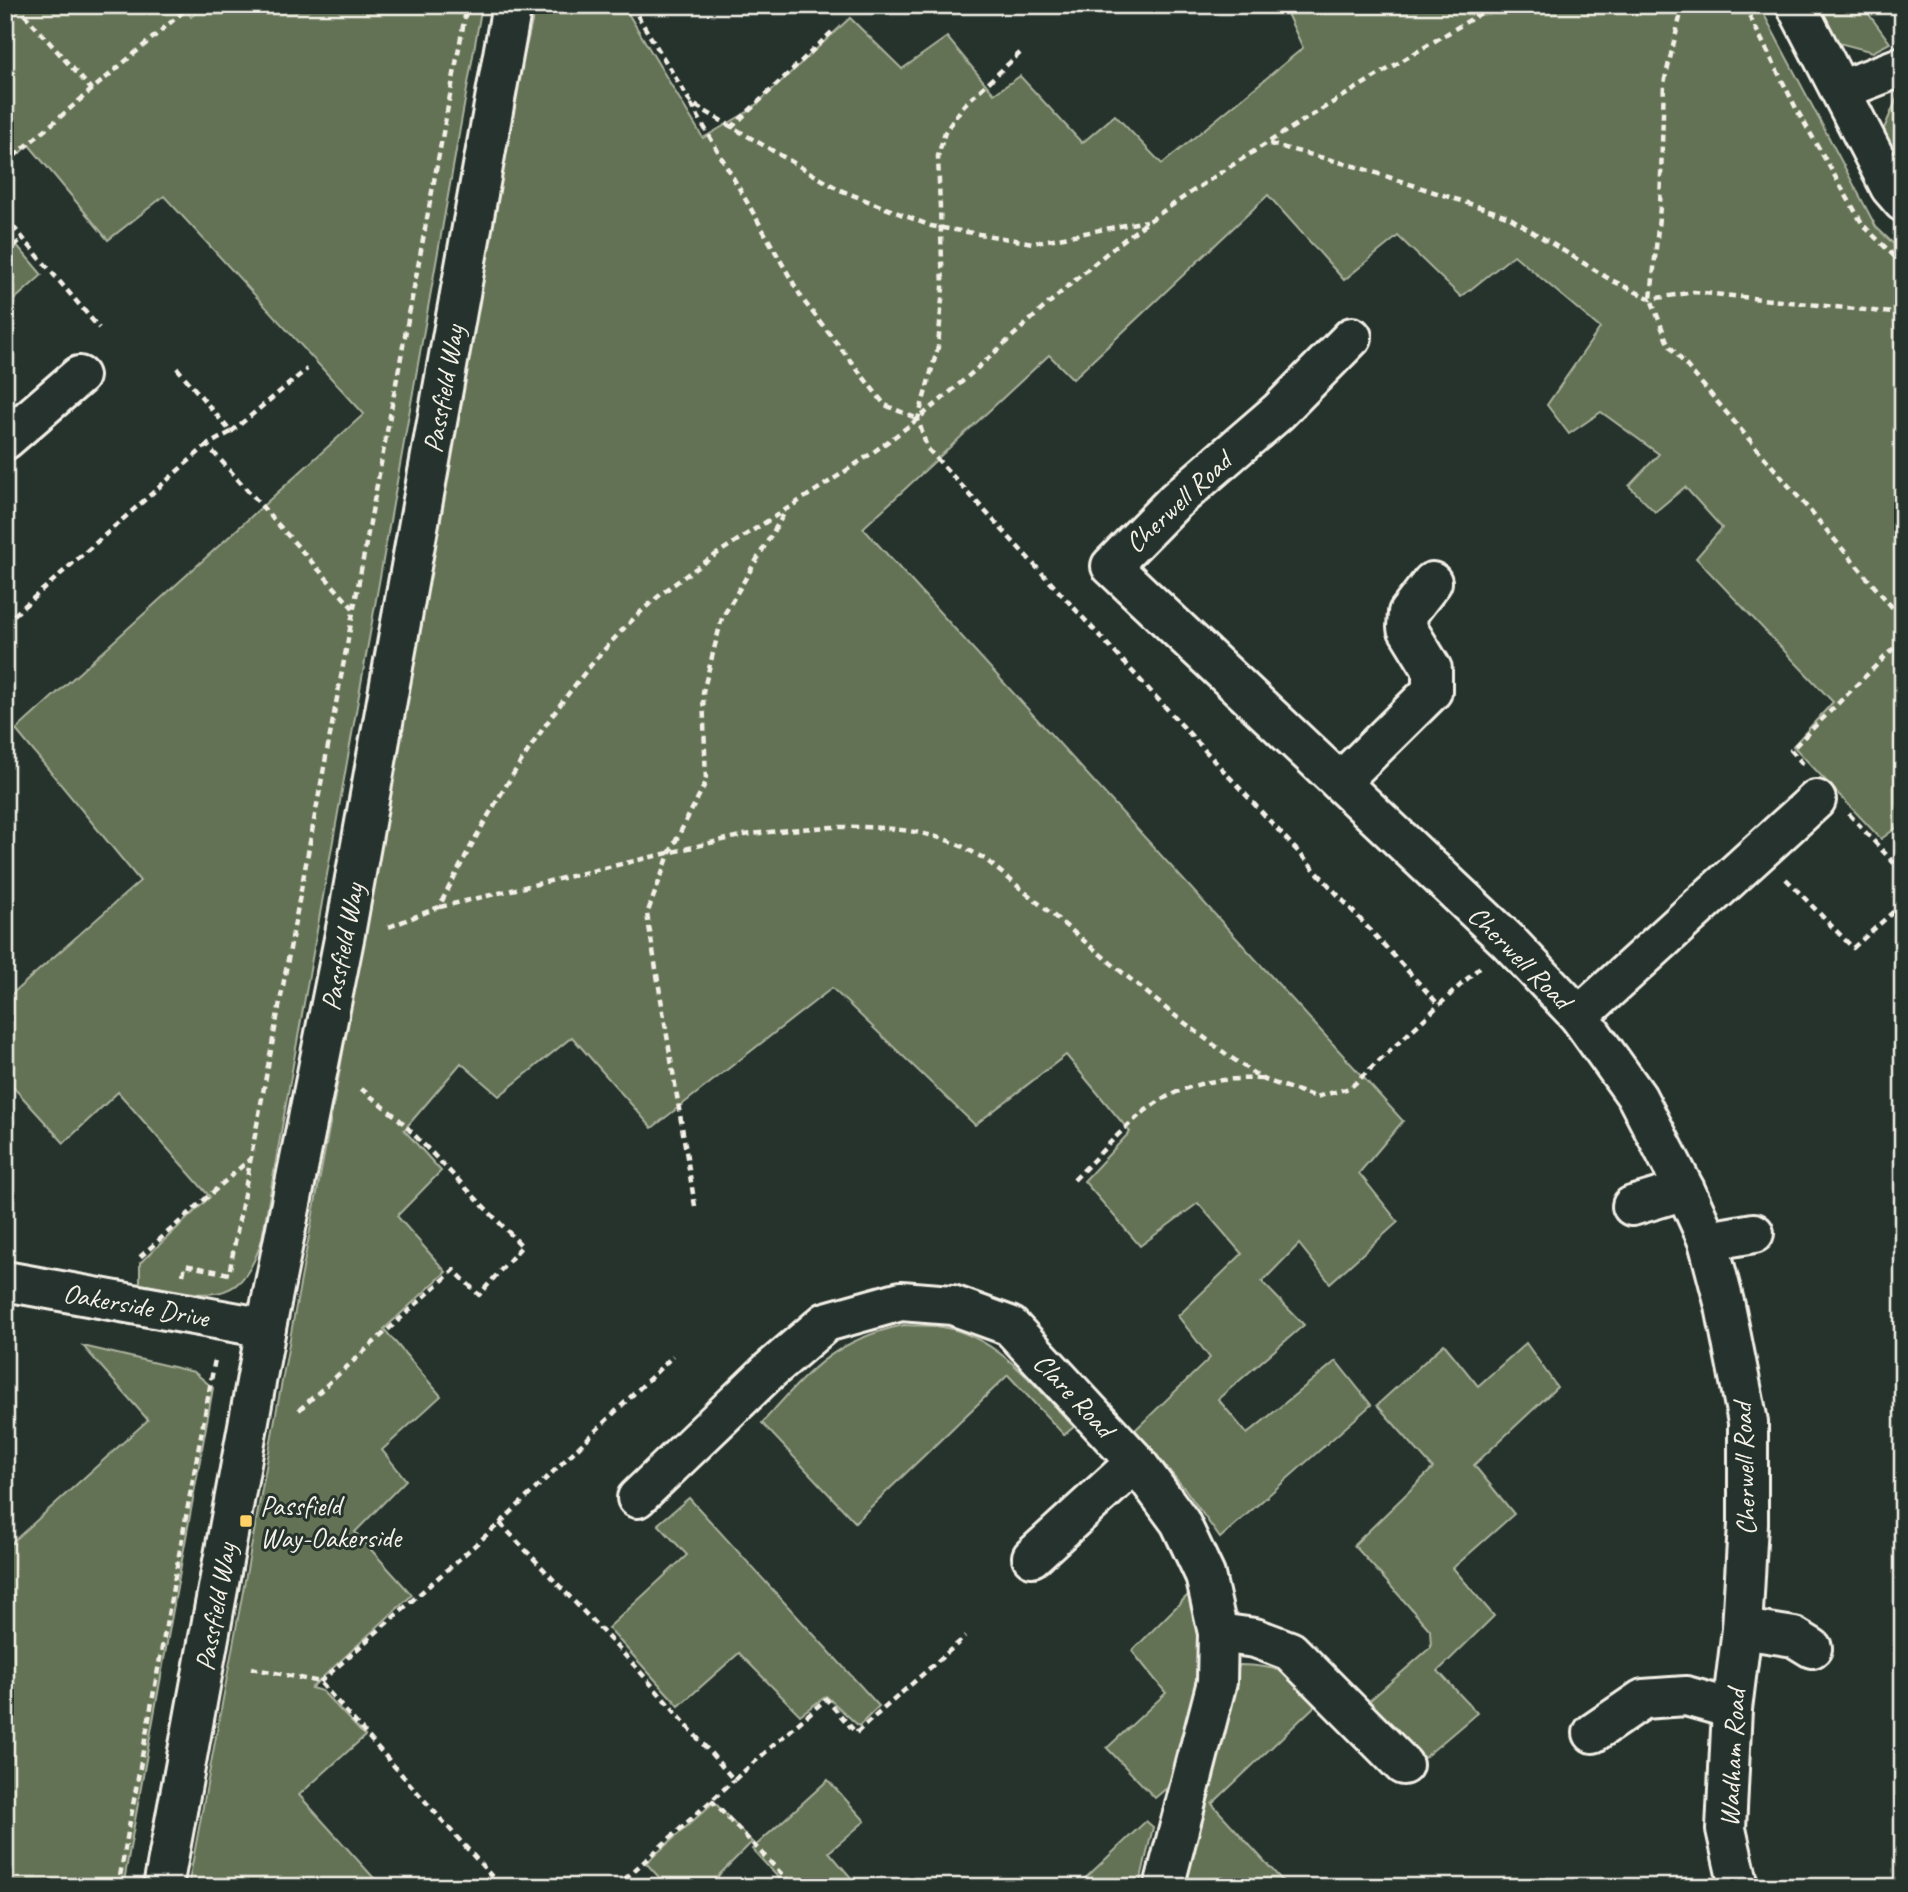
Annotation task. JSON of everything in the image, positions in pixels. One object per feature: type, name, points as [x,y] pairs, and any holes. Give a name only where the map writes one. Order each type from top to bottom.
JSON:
[{"type":"street","name":"Passfield Way","points":[[163,1887],[266,1328],[348,920],[512,5]]},
{"type":"street","points":[[1796,5],[1890,187],[1903,202]]},
{"type":"street","points":[[1841,90],[1903,66]]},
{"type":"street","name":"Cherwell Road","points":[[1352,337],[1278,412],[1175,501],[1111,566],[1508,941],[1579,1016],[1637,1097],[1708,1241],[1725,1306],[1748,1422],[1748,1524],[1742,1629]]},
{"type":"street","points":[[5,440],[79,376]]},
{"type":"street","points":[[1340,782],[1432,691],[1432,669],[1407,628],[1408,612],[1432,582]]},
{"type":"street","name":"Cherwell Road","points":[[1579,1016],[1824,794]]},
{"type":"street","points":[[1632,1206],[1685,1190]]},
{"type":"street","points":[[1708,1241],[1754,1233]]},
{"type":"street","name":"Oakerside Drive","points":[[5,1281],[266,1328]]},
{"type":"street","name":"Clare Road","points":[[637,1498],[760,1361],[826,1322],[901,1301],[952,1305],[1010,1326],[1136,1462],[1180,1521],[1205,1575],[1218,1633],[1217,1682],[1164,1887]]},
{"type":"street","points":[[1032,1557],[1136,1462]]},
{"type":"street","points":[[1742,1629],[1794,1637],[1812,1648]]},
{"type":"street","name":"Wadham Road","points":[[1739,1887],[1726,1829],[1732,1709],[1742,1629]]},
{"type":"street","points":[[1218,1633],[1255,1637],[1290,1651],[1403,1765]]},
{"type":"street","points":[[1593,1732],[1643,1699],[1686,1696],[1732,1709]]},
{"type":"path","points":[[16,5],[92,90]]},
{"type":"path","points":[[5,164],[191,5]]},
{"type":"path","points":[[184,1265],[229,1274],[467,5]]},
{"type":"path","points":[[631,5],[691,103],[803,300],[885,405],[918,419]]},
{"type":"path","points":[[439,907],[471,843],[511,778],[599,655],[633,619],[668,589],[730,545],[855,468],[918,419],[1150,220],[1494,5]]},
{"type":"path","points":[[1683,5],[1664,83],[1660,207],[1651,299],[1668,344],[1903,620]]},
{"type":"path","points":[[1744,5],[1797,110],[1863,225],[1903,265]]},
{"type":"path","points":[[731,128],[835,29]]},
{"type":"path","points":[[691,103],[840,190],[931,226],[1032,243],[1150,220]]},
{"type":"path","points":[[1269,144],[1358,167],[1507,216],[1611,280],[1651,299],[1694,292],[1903,314]]},
{"type":"path","points":[[5,217],[99,328]]},
{"type":"path","points":[[5,254],[23,239]]},
{"type":"path","points":[[177,368],[231,432]]},
{"type":"path","points":[[5,623],[207,444],[231,432],[307,369]]},
{"type":"path","points":[[207,444],[354,608]]},
{"type":"path","points":[[695,1206],[647,914],[670,852],[706,782],[702,692],[722,618],[786,511]]},
{"type":"path","points":[[1903,639],[1791,750],[1824,794],[1903,873]]},
{"type":"path","points":[[389,928],[439,907],[744,835],[792,829],[917,832],[953,842],[985,859],[1169,1011],[1262,1079],[1316,1097],[1350,1088],[1508,941]]},
{"type":"path","points":[[1759,851],[1853,948],[1903,903]]},
{"type":"path","points":[[1074,1180],[1145,1108],[1175,1091],[1210,1081],[1262,1079]]},
{"type":"path","points":[[299,1410],[454,1270],[479,1295],[522,1246],[398,1118],[359,1087]]},
{"type":"path","points":[[140,1256],[251,1158]]},
{"type":"path","points":[[118,1887],[216,1355]]},
{"type":"path","points":[[320,1682],[500,1522],[673,1356]]},
{"type":"path","points":[[500,1522],[636,1667],[734,1780]]},
{"type":"path","points":[[616,1887],[826,1699],[856,1733],[965,1637]]},
{"type":"path","points":[[251,1668],[320,1682],[501,1887]]},
{"type":"path","points":[[711,1800],[794,1887]]},
{"type":"path","points":[[875,1887],[883,1880]]},
{"type":"green space","points":[[5,5],[185,5],[191,17],[205,5],[482,5],[262,1239],[253,1263],[242,1279],[230,1289],[216,1293],[140,1284],[140,1263],[210,1197],[118,1092],[64,1143],[5,1078],[5,1000],[140,881],[16,730],[364,414],[164,196],[108,240],[29,145],[5,165]]},
{"type":"green space","points":[[536,5],[623,5],[703,138],[749,111],[850,18],[902,69],[947,37],[994,94],[1020,76],[1082,143],[1115,115],[1162,164],[1303,48],[1283,5],[1759,5],[1876,227],[1903,253],[1903,823],[1881,839],[1793,746],[1833,702],[1696,558],[1722,528],[1685,487],[1655,512],[1629,486],[1659,454],[1601,412],[1569,434],[1547,405],[1600,328],[1514,255],[1461,297],[1398,236],[1344,280],[1268,195],[1073,379],[1049,355],[863,528],[1403,1121],[1359,1173],[1398,1222],[1330,1283],[1299,1244],[1262,1282],[1304,1325],[1218,1399],[1247,1434],[1336,1361],[1371,1405],[1220,1538],[1185,1489],[1135,1430],[1210,1358],[1178,1316],[1242,1254],[1198,1203],[1140,1246],[1084,1181],[1130,1132],[1066,1055],[975,1125],[832,988],[652,1128],[572,1037],[499,1096],[461,1063],[404,1130],[441,1171],[397,1216],[446,1272],[384,1329],[441,1396],[382,1450],[406,1480],[355,1532],[412,1595],[311,1688],[322,1691],[365,1736],[299,1795],[382,1887],[188,1887],[338,1080],[505,135]]},
{"type":"green space","points":[[1815,5],[1862,5],[1890,43],[1873,52],[1835,42]]},
{"type":"green space","points":[[1900,91],[1903,94],[1903,186],[1880,138]]},
{"type":"green space","points":[[5,231],[42,275],[5,308]]},
{"type":"green space","points":[[904,1325],[942,1327],[981,1341],[1015,1366],[1074,1427],[1064,1435],[1008,1375],[855,1522],[762,1423],[824,1360],[858,1339]]},
{"type":"green space","points":[[1526,1343],[1557,1387],[1474,1465],[1514,1514],[1453,1568],[1494,1616],[1438,1671],[1477,1713],[1424,1758],[1369,1701],[1431,1647],[1430,1630],[1354,1545],[1433,1468],[1377,1405],[1444,1344],[1478,1386]]},
{"type":"green space","points":[[83,1346],[194,1372],[213,1388],[123,1887],[5,1887],[5,1549],[148,1420]]},
{"type":"green space","points":[[689,1498],[879,1706],[859,1726],[826,1696],[800,1715],[739,1653],[679,1706],[608,1628],[687,1555],[658,1524]]},
{"type":"green space","points":[[1190,1593],[1199,1634],[1195,1695],[1168,1787],[1155,1798],[1107,1748],[1166,1693],[1132,1651]]},
{"type":"green space","points":[[1240,1665],[1276,1669],[1292,1677],[1319,1702],[1212,1804],[1288,1887],[1176,1887],[1228,1682]]},
{"type":"green space","points":[[828,1780],[865,1821],[829,1852],[859,1887],[787,1887],[752,1849]]},
{"type":"green space","points":[[714,1802],[752,1842],[712,1882],[715,1887],[668,1887],[646,1863]]},
{"type":"green space","points":[[1146,1821],[1153,1827],[1139,1887],[1076,1887]]},
{"type":"place","name":"Passfield Way-Oakerside","points":[[246,1521]]}]
